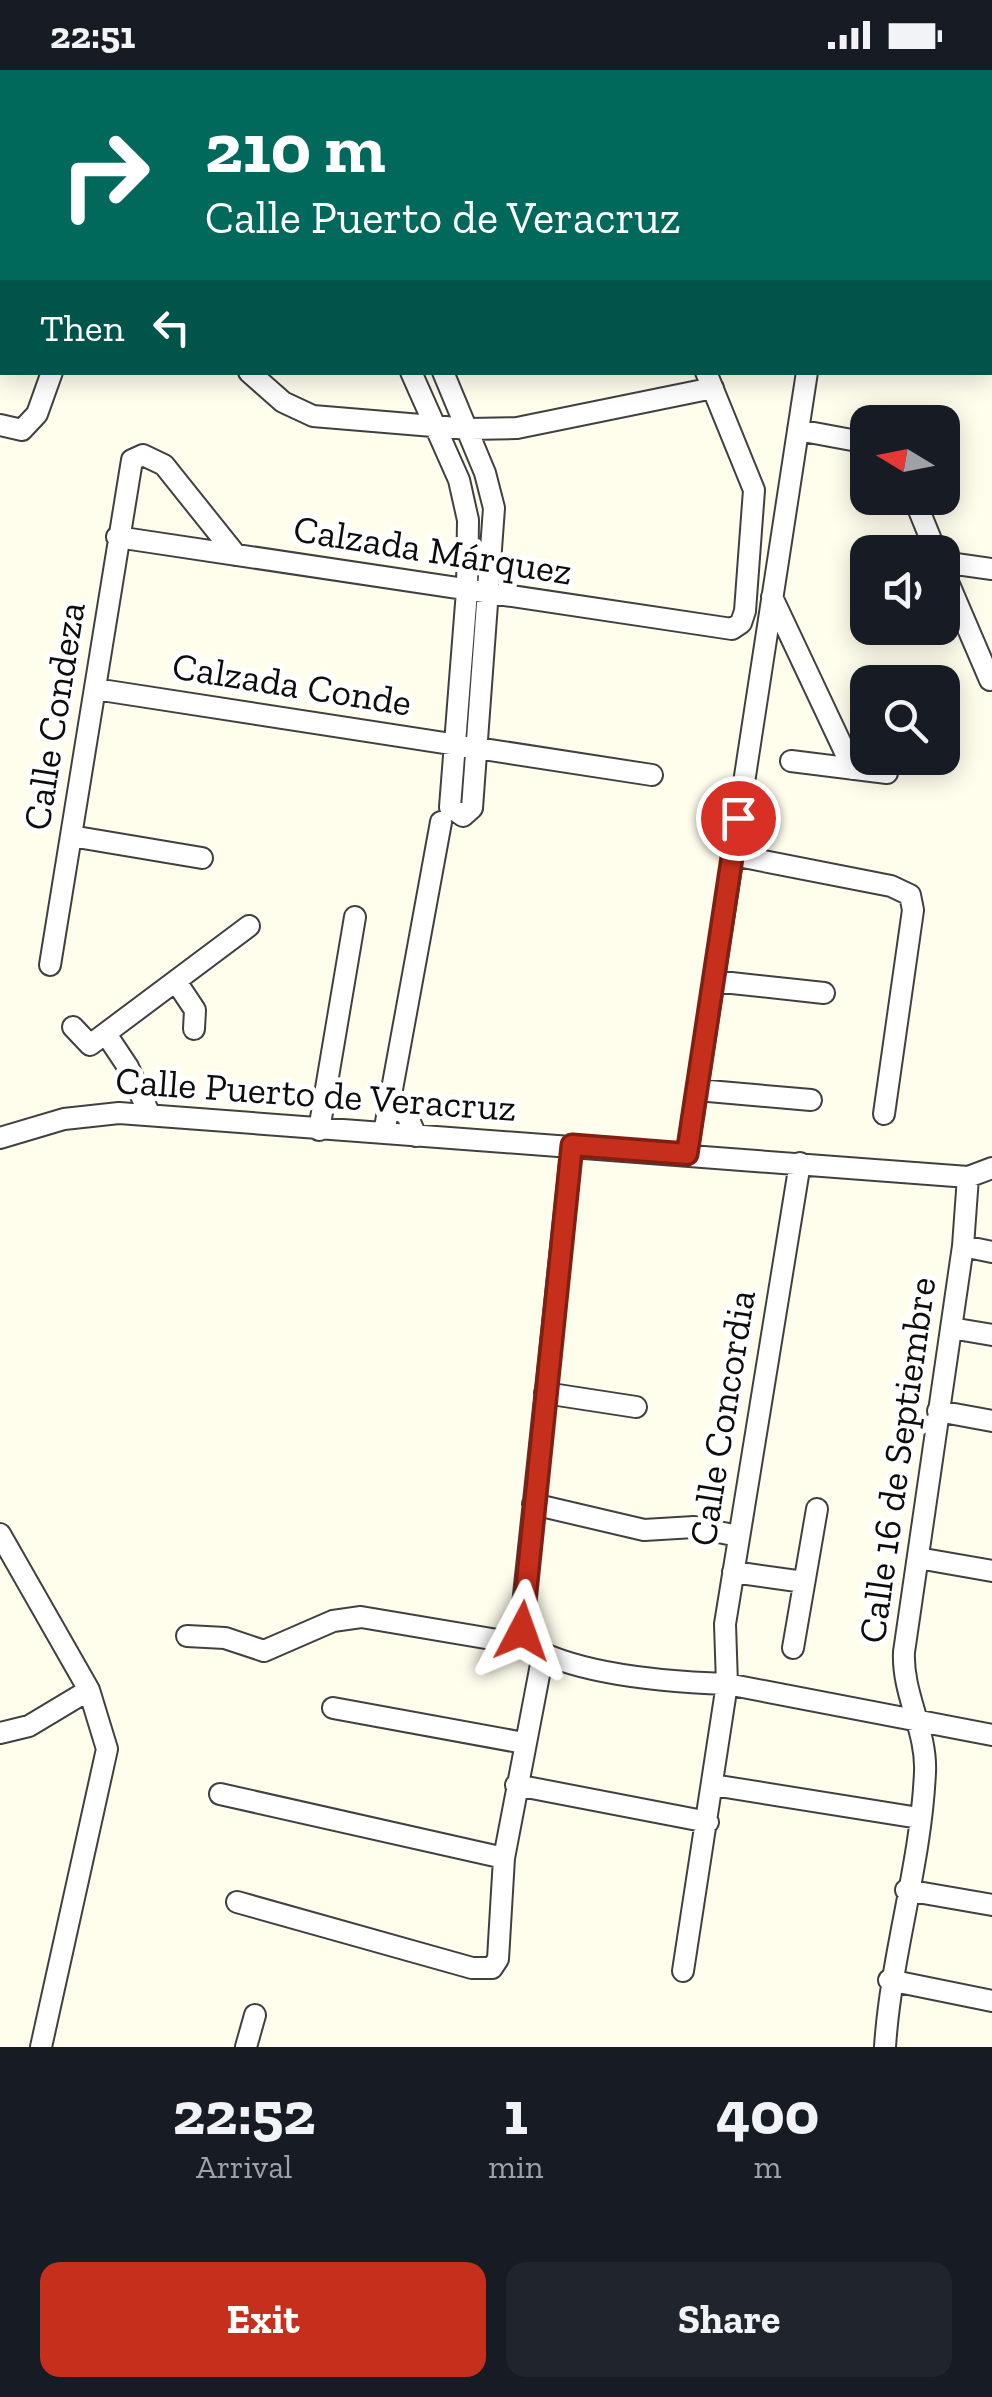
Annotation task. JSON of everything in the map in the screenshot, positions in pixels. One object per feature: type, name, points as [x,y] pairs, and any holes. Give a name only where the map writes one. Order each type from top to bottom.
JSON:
[{"type":"street","points":[[0,425],[22,430],[31,425],[51,375]]},
{"type":"street","points":[[252,375],[283,402],[312,416],[468,429],[517,428],[710,380]]},
{"type":"street","points":[[412,375],[465,500],[467,590],[450,807],[462,816],[472,808],[494,508],[468,429],[444,375]]},
{"type":"street","points":[[687,1154],[807,375]]},
{"type":"street","name":"Calzada Márquez","points":[[117,537],[721,630],[737,626],[745,611],[756,503],[742,453],[710,380]]},
{"type":"street","points":[[798,430],[850,440]]},
{"type":"street","name":"Calle Condeza","points":[[50,965],[129,466],[143,456],[164,465],[236,555]]},
{"type":"street","points":[[960,566],[992,568]]},
{"type":"street","points":[[772,597],[850,763]]},
{"type":"street","points":[[960,608],[990,680]]},
{"type":"street","name":"Calzada Conde","points":[[95,689],[652,775]]},
{"type":"street","points":[[791,761],[850,769]]},
{"type":"street","points":[[384,1133],[441,822]]},
{"type":"street","points":[[71,836],[202,858]]},
{"type":"street","points":[[732,862],[787,867],[891,886],[910,895],[913,910],[884,1114]]},
{"type":"street","points":[[318,1130],[355,917]]},
{"type":"street","points":[[73,1027],[90,1045],[249,926]]},
{"type":"street","points":[[713,981],[824,993]]},
{"type":"street","points":[[177,983],[194,1010],[194,1029]]},
{"type":"street","points":[[106,1034],[128,1067],[150,1115]]},
{"type":"street","points":[[696,1090],[810,1100]]},
{"type":"street","points":[[389,1104],[407,1116],[416,1136]]},
{"type":"street","name":"Calle Puerto de Veracruz","points":[[0,1138],[83,1116],[150,1115],[968,1177],[992,1168]]},
{"type":"street","points":[[237,1902],[486,1970],[498,1959],[504,1858],[535,1650],[521,1624],[572,1145]]},
{"type":"street","name":"Calle Concordia","points":[[683,1971],[727,1684],[723,1638],[800,1163]]},
{"type":"street","name":"Calle 16 de Septiembre","points":[[885,2047],[889,1980],[920,1818],[925,1762],[903,1669],[962,1246],[968,1177]]},
{"type":"street","points":[[962,1246],[992,1252]]},
{"type":"street","points":[[950,1328],[992,1335]]},
{"type":"street","points":[[544,1393],[636,1408]]},
{"type":"street","points":[[938,1411],[992,1421]]},
{"type":"street","points":[[533,1504],[644,1530],[694,1527],[738,1536]]},
{"type":"street","points":[[793,1648],[817,1509]]},
{"type":"street","points":[[0,1534],[89,1690],[106,1739],[106,1759],[41,2047]]},
{"type":"street","points":[[918,1558],[992,1571]]},
{"type":"street","points":[[734,1565],[805,1576]]},
{"type":"street","points":[[187,1636],[225,1638],[264,1651],[333,1621],[361,1617],[535,1650],[654,1678],[727,1684],[992,1735]]},
{"type":"street","points":[[0,1733],[28,1726],[89,1690]]},
{"type":"street","points":[[333,1708],[524,1743]]},
{"type":"street","points":[[516,1785],[708,1822]]},
{"type":"street","points":[[713,1785],[920,1818]]},
{"type":"street","points":[[220,1794],[504,1858]]},
{"type":"street","points":[[906,1890],[992,1905]]},
{"type":"street","points":[[889,1980],[992,2001]]},
{"type":"street","points":[[246,2047],[254,2015]]},
{"type":"route","points":[[522,1631],[572,1145],[687,1154],[738,818]]}]
